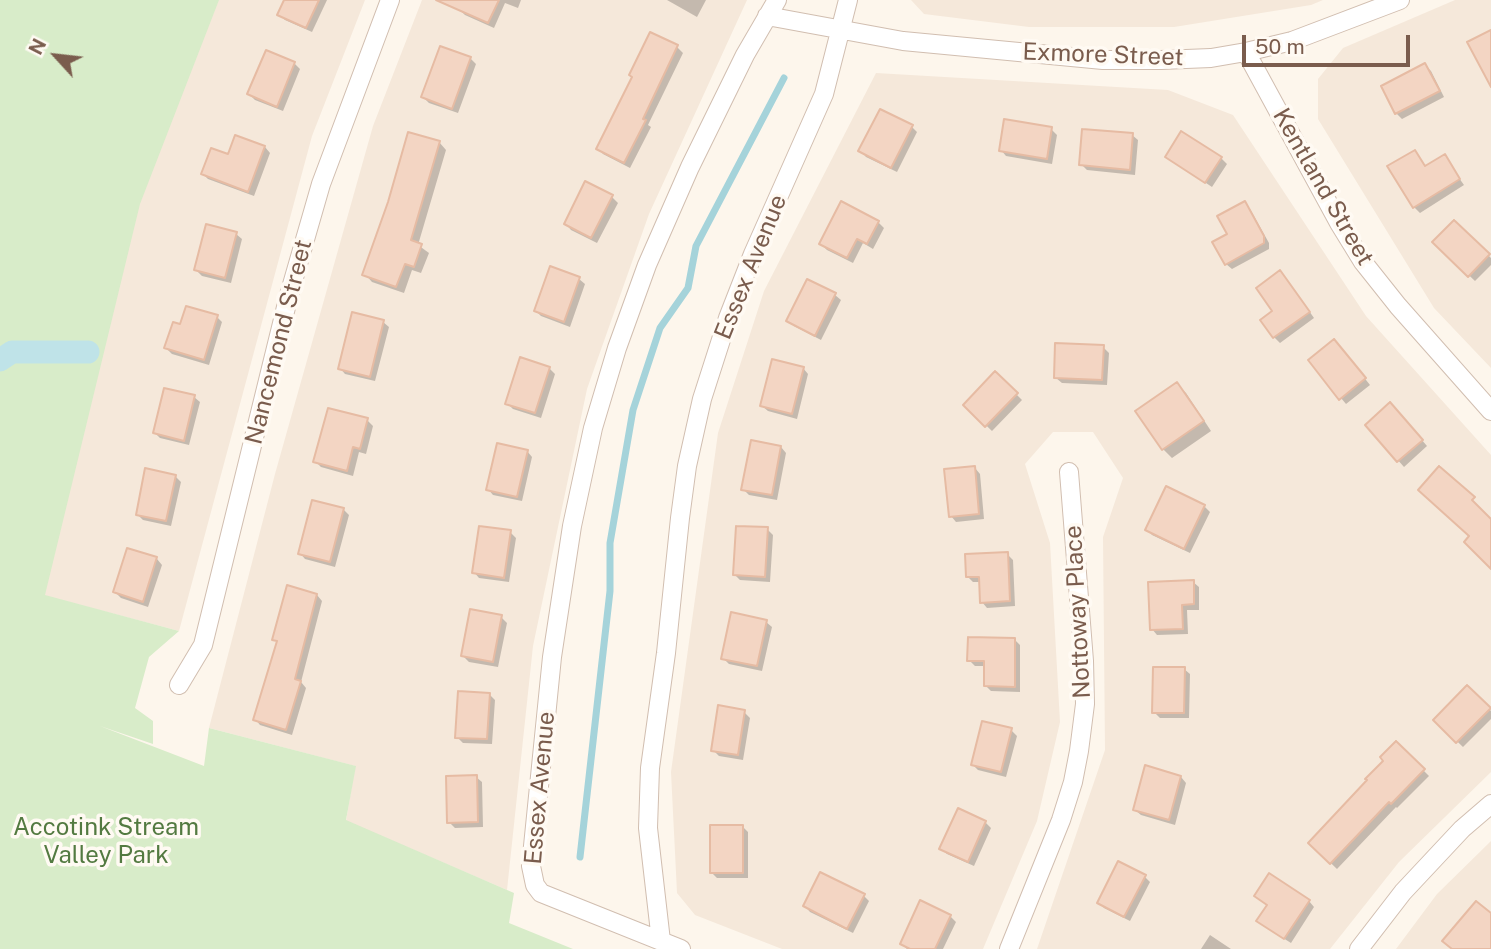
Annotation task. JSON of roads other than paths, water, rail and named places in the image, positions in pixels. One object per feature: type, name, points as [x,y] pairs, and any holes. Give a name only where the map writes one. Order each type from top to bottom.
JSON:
[{"type":"street","name":"Nancemond Street","points":[[179,685],[203,645],[289,295],[321,184],[390,0]]},
{"type":"street","name":"Essex Avenue","points":[[777,0],[745,55],[690,167],[647,265],[617,348],[593,428],[572,526],[552,657],[531,866],[535,885],[541,893],[555,901],[660,941],[648,828],[650,768],[687,466],[702,399],[728,318],[824,94],[848,0]]},
{"type":"street","name":"Exmore Street","points":[[767,16],[903,41],[1103,60],[1211,58],[1293,41],[1400,0]]},
{"type":"street","name":"Kentland Street","points":[[1247,52],[1339,223],[1363,262],[1398,306],[1491,411]]},
{"type":"street","name":"Nottoway Place","points":[[1009,949],[1061,820],[1073,782],[1085,704],[1069,472]]},
{"type":"street","points":[[1359,949],[1403,892],[1462,829],[1491,804]]},
{"type":"street","points":[[660,941],[681,949]]},
{"type":"waterway","points":[[580,857],[610,591],[610,543],[633,410],[660,328],[688,288],[696,246],[784,78]]},
{"type":"waterway","points":[[0,360],[12,352],[88,352]]},
{"type":"park label","name":"Accotink Stream Valley Park","points":[[106,842]]}]
